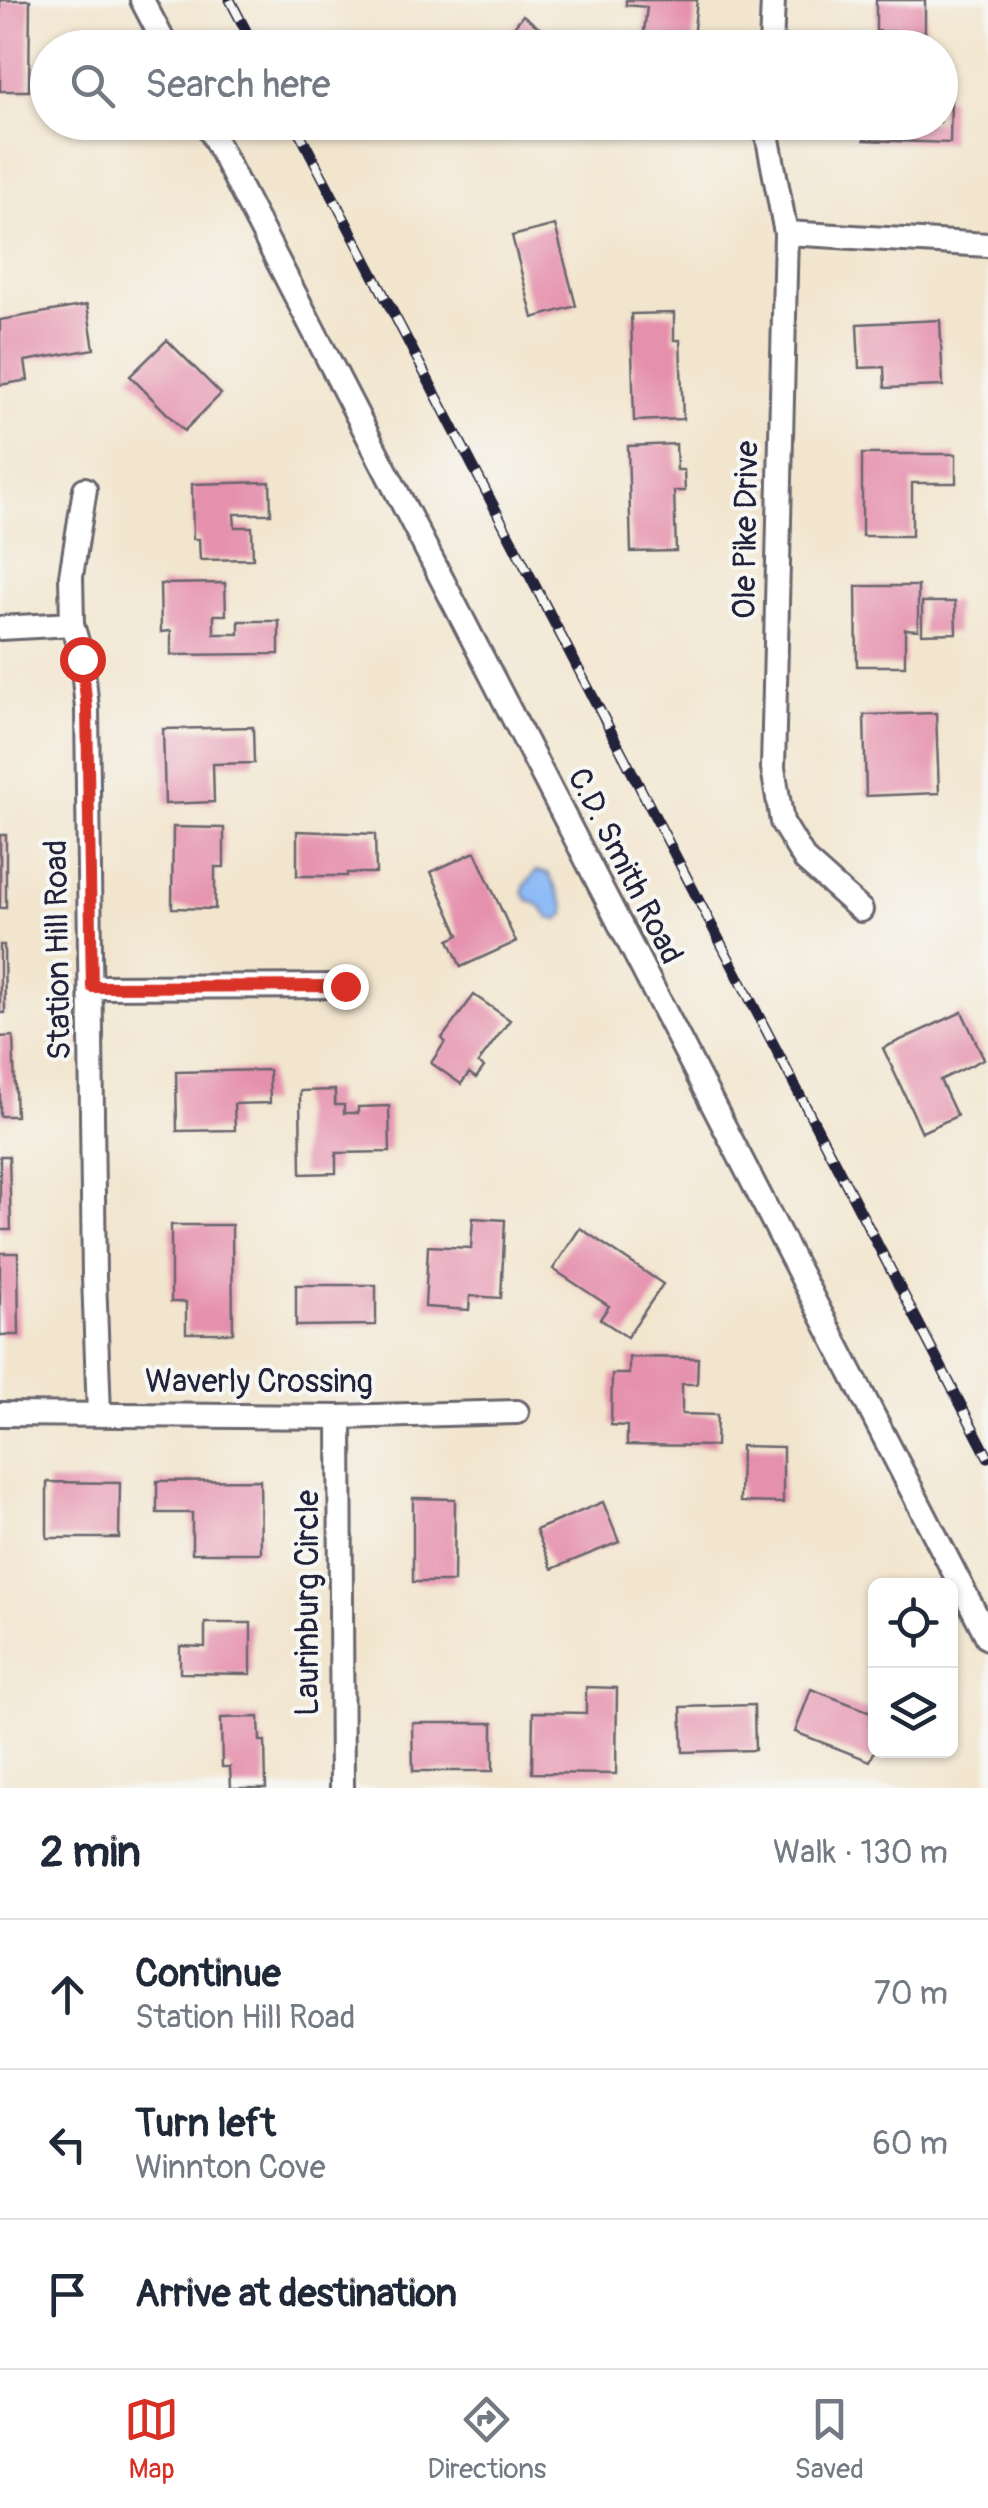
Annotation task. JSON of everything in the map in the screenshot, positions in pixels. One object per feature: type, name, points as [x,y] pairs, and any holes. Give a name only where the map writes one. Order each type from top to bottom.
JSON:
[{"type":"street","points":[[142,0],[158,30]]},
{"type":"street","points":[[772,30],[773,0]]},
{"type":"street","name":"C.D. Smith Road","points":[[215,140],[988,1638]]},
{"type":"street","name":"Ole Pike Drive","points":[[768,140],[786,233],[773,768],[782,822],[805,860],[861,910]]},
{"type":"street","points":[[786,233],[988,244]]},
{"type":"street","name":"Station Hill Road","points":[[85,489],[71,576],[72,624],[82,659],[87,709],[99,1414]]},
{"type":"street","points":[[0,628],[72,624]]},
{"type":"street","points":[[92,987],[345,986]]},
{"type":"street","name":"Waverly Crossing","points":[[0,1414],[340,1417],[517,1412]]},
{"type":"street","name":"Laurinburg Circle","points":[[340,1417],[342,1788]]},
{"type":"water","points":[[536,871],[548,873],[565,907],[565,914],[557,920],[549,918],[523,893]]},
{"type":"building","points":[[0,0],[30,0],[29,91],[0,91]]},
{"type":"building","points":[[626,0],[697,0],[694,30],[644,30],[647,7],[626,5]]},
{"type":"building","points":[[876,0],[925,0],[925,30],[876,30]]},
{"type":"building","points":[[523,15],[542,30],[511,30]]},
{"type":"building","points":[[864,140],[950,140],[950,143]]},
{"type":"building","points":[[555,225],[576,306],[533,318],[512,236]]},
{"type":"building","points":[[87,305],[94,349],[25,361],[28,380],[0,385],[0,320]]},
{"type":"building","points":[[674,313],[674,340],[680,340],[683,419],[634,421],[631,314]]},
{"type":"building","points":[[940,320],[943,386],[885,388],[884,367],[859,368],[857,324]]},
{"type":"building","points":[[167,340],[221,394],[184,431],[130,376]]},
{"type":"building","points":[[676,444],[677,470],[684,470],[685,491],[674,491],[676,551],[631,552],[628,446]]},
{"type":"building","points":[[862,454],[956,454],[956,483],[912,483],[912,536],[862,536]]},
{"type":"building","points":[[270,482],[271,514],[234,514],[235,527],[252,527],[253,559],[200,560],[199,539],[193,539],[192,484]]},
{"type":"building","points":[[225,583],[226,615],[214,615],[214,634],[239,634],[239,621],[279,621],[279,654],[171,655],[171,631],[161,632],[160,584]]},
{"type":"building","points":[[856,586],[918,586],[918,630],[905,629],[905,666],[857,666]]},
{"type":"building","points":[[922,602],[955,602],[956,633],[922,634]]},
{"type":"building","points":[[936,713],[939,793],[866,796],[864,715]]},
{"type":"building","points":[[253,727],[254,763],[213,764],[214,802],[165,804],[163,729]]},
{"type":"building","points":[[173,827],[224,828],[224,867],[215,867],[215,909],[172,908]]},
{"type":"building","points":[[297,831],[375,834],[376,873],[297,876]]},
{"type":"building","points":[[0,835],[6,835],[6,908],[0,908]]},
{"type":"building","points":[[475,852],[516,942],[461,967],[449,940],[459,935],[431,872]]},
{"type":"building","points":[[0,945],[4,945],[5,1013],[0,1013]]},
{"type":"building","points":[[474,995],[510,1020],[478,1063],[484,1067],[476,1078],[469,1073],[461,1084],[431,1063],[445,1042],[442,1038]]},
{"type":"building","points":[[962,1012],[984,1059],[940,1080],[957,1116],[922,1132],[883,1048]]},
{"type":"building","points":[[13,1036],[16,1116],[0,1116],[0,1037]]},
{"type":"building","points":[[269,1070],[270,1103],[234,1104],[235,1130],[177,1131],[176,1072]]},
{"type":"building","points":[[335,1090],[335,1105],[344,1105],[344,1113],[358,1113],[358,1107],[389,1106],[390,1152],[336,1153],[336,1173],[301,1174],[300,1091]]},
{"type":"building","points":[[0,1156],[9,1156],[11,1230],[0,1230]]},
{"type":"building","points":[[473,1218],[505,1220],[501,1298],[470,1296],[469,1310],[425,1307],[428,1246],[471,1248]]},
{"type":"building","points":[[171,1225],[232,1225],[233,1333],[186,1333],[186,1302],[171,1302]]},
{"type":"building","points":[[580,1228],[663,1284],[627,1337],[600,1319],[609,1306],[553,1269]]},
{"type":"building","points":[[0,1253],[18,1253],[19,1335],[0,1335]]},
{"type":"building","points":[[296,1285],[376,1285],[376,1325],[296,1326]]},
{"type":"building","points":[[629,1357],[698,1358],[697,1384],[682,1384],[682,1414],[717,1415],[716,1446],[627,1445],[627,1426],[611,1425],[612,1374],[629,1374]]},
{"type":"building","points":[[741,1446],[783,1447],[783,1503],[740,1502]]},
{"type":"building","points":[[260,1480],[261,1553],[192,1553],[192,1513],[157,1513],[157,1481]]},
{"type":"building","points":[[47,1482],[120,1483],[119,1538],[47,1538]]},
{"type":"building","points":[[413,1498],[455,1499],[454,1582],[413,1582]]},
{"type":"building","points":[[603,1502],[619,1542],[552,1569],[536,1530]]},
{"type":"building","points":[[205,1623],[251,1623],[251,1674],[180,1673],[180,1646],[205,1647]]},
{"type":"building","points":[[586,1687],[617,1688],[616,1774],[532,1773],[533,1712],[586,1713]]},
{"type":"building","points":[[811,1689],[868,1711],[868,1758],[871,1758],[870,1761],[795,1732]]},
{"type":"building","points":[[754,1705],[755,1750],[683,1752],[681,1707]]},
{"type":"building","points":[[259,1717],[260,1741],[265,1741],[266,1788],[231,1788],[230,1767],[222,1767],[221,1718]]},
{"type":"building","points":[[412,1723],[493,1723],[493,1771],[413,1771]]},
{"type":"railway","points":[[230,0],[246,30]]},
{"type":"railway","points":[[303,140],[988,1457]]},
{"type":"route","points":[[82,659],[87,709],[92,987],[345,986]]}]
